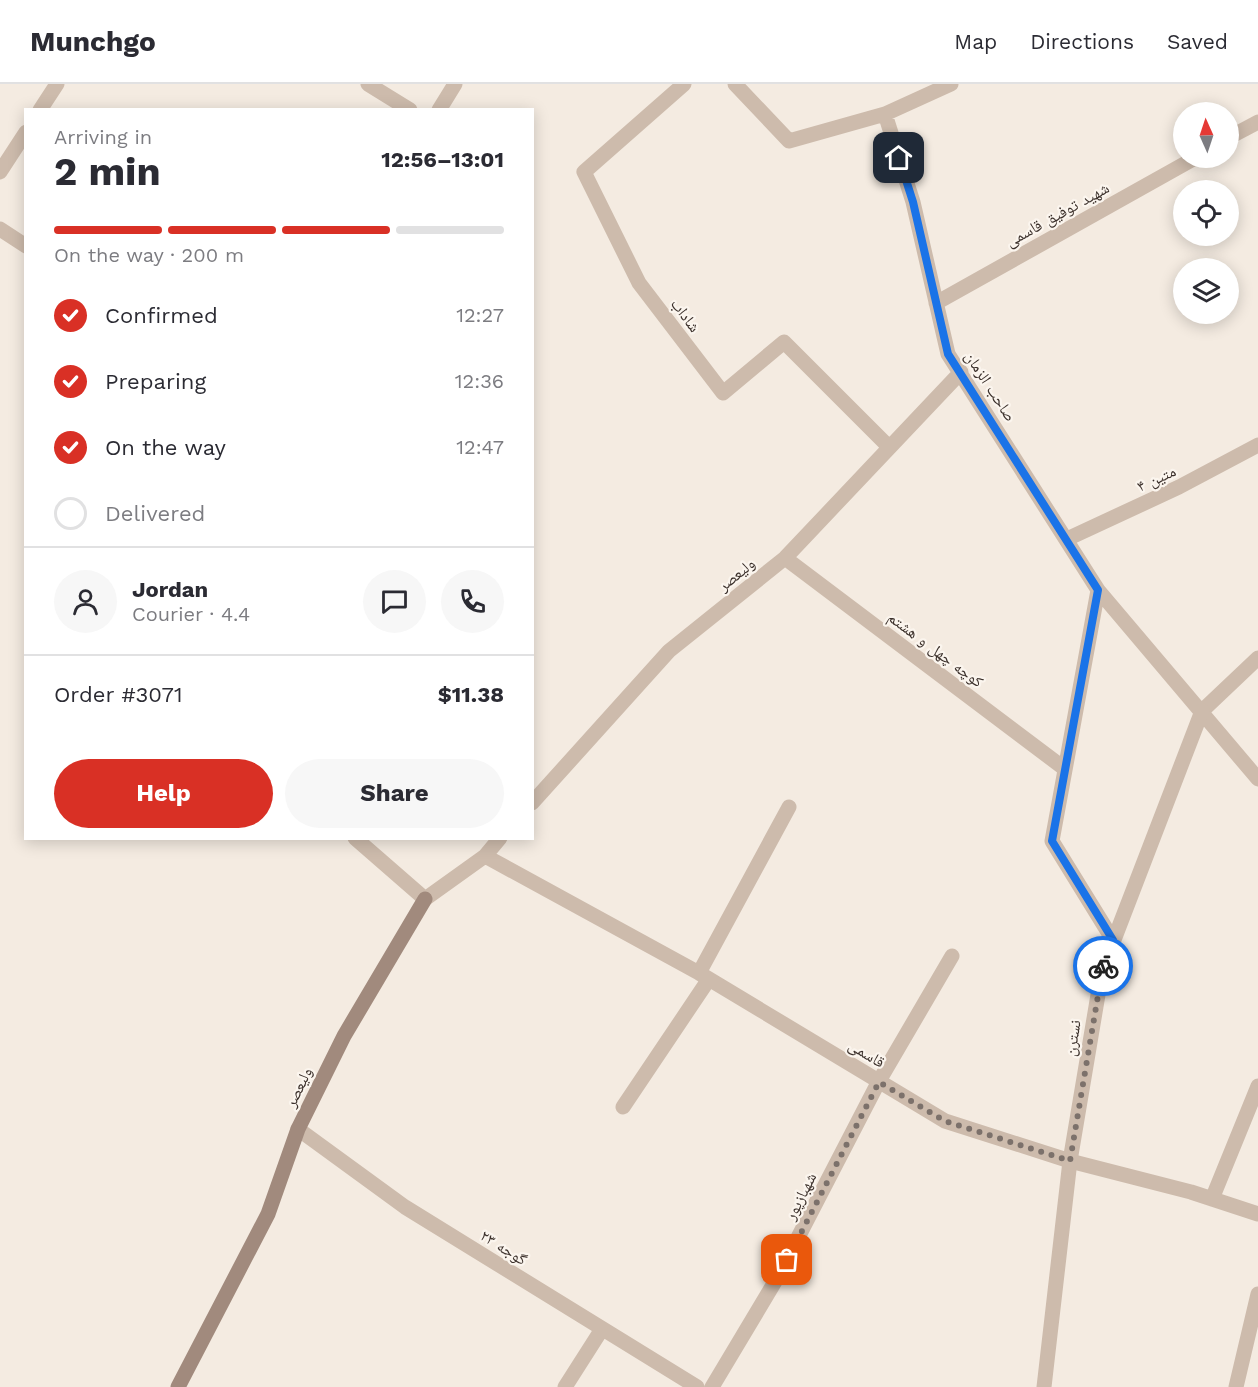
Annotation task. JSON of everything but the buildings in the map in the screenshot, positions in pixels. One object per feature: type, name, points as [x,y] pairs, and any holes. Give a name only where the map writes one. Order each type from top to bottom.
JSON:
[{"type":"main road","name":"ولیعصر","points":[[178,1387],[268,1214],[298,1129],[344,1036],[425,899]]},
{"type":"street","points":[[41,108],[57,84]]},
{"type":"street","points":[[369,84],[407,108]]},
{"type":"street","points":[[440,108],[455,84]]},
{"type":"street","name":"شاداب","points":[[684,84],[584,172],[639,283],[723,393],[784,342],[889,447]]},
{"type":"street","points":[[735,84],[789,141],[885,114],[951,84]]},
{"type":"street","name":"صاحب الزمان","points":[[885,114],[913,202],[948,354],[1098,590],[1258,779]]},
{"type":"street","points":[[1239,132],[1258,122]]},
{"type":"street","points":[[0,172],[24,135]]},
{"type":"street","name":"شهید توفیق قاسمی","points":[[936,303],[1176,168]]},
{"type":"street","points":[[0,229],[24,245]]},
{"type":"street","name":"ولیعصر","points":[[534,801],[669,651],[785,558],[960,372]]},
{"type":"street","name":"متین ۴","points":[[1067,538],[1179,487],[1258,445]]},
{"type":"street","name":"کوچه چهل و هشتم","points":[[785,558],[1065,770]]},
{"type":"street","points":[[1098,590],[1052,841],[1113,940]]},
{"type":"street","points":[[1202,711],[1258,658]]},
{"type":"street","name":"نسترن","points":[[1044,1387],[1070,1161],[1102,971],[1202,711]]},
{"type":"street","points":[[623,1107],[704,976],[789,807]]},
{"type":"street","points":[[357,840],[425,899]]},
{"type":"street","name":"ولیعصر","points":[[425,899],[485,856],[498,840]]},
{"type":"street","name":"قاسمی","points":[[485,856],[704,976],[945,1121],[1070,1161],[1212,1199],[1258,1214]]},
{"type":"street","name":"شهبازپور","points":[[712,1387],[776,1280],[879,1082],[952,956]]},
{"type":"street","points":[[1212,1199],[1258,1086]]},
{"type":"street","name":"گوجه ۲۳","points":[[298,1129],[405,1207],[697,1387]]},
{"type":"street","points":[[1236,1387],[1258,1294]]},
{"type":"street","points":[[565,1387],[602,1329]]},
{"type":"way so far","points":[[787,1260],[879,1082],[945,1121],[1070,1161],[1103,966]]},
{"type":"route","points":[[899,158],[913,202],[948,354],[1046,504],[1098,590],[1052,841],[1113,940],[1103,966]]}]
